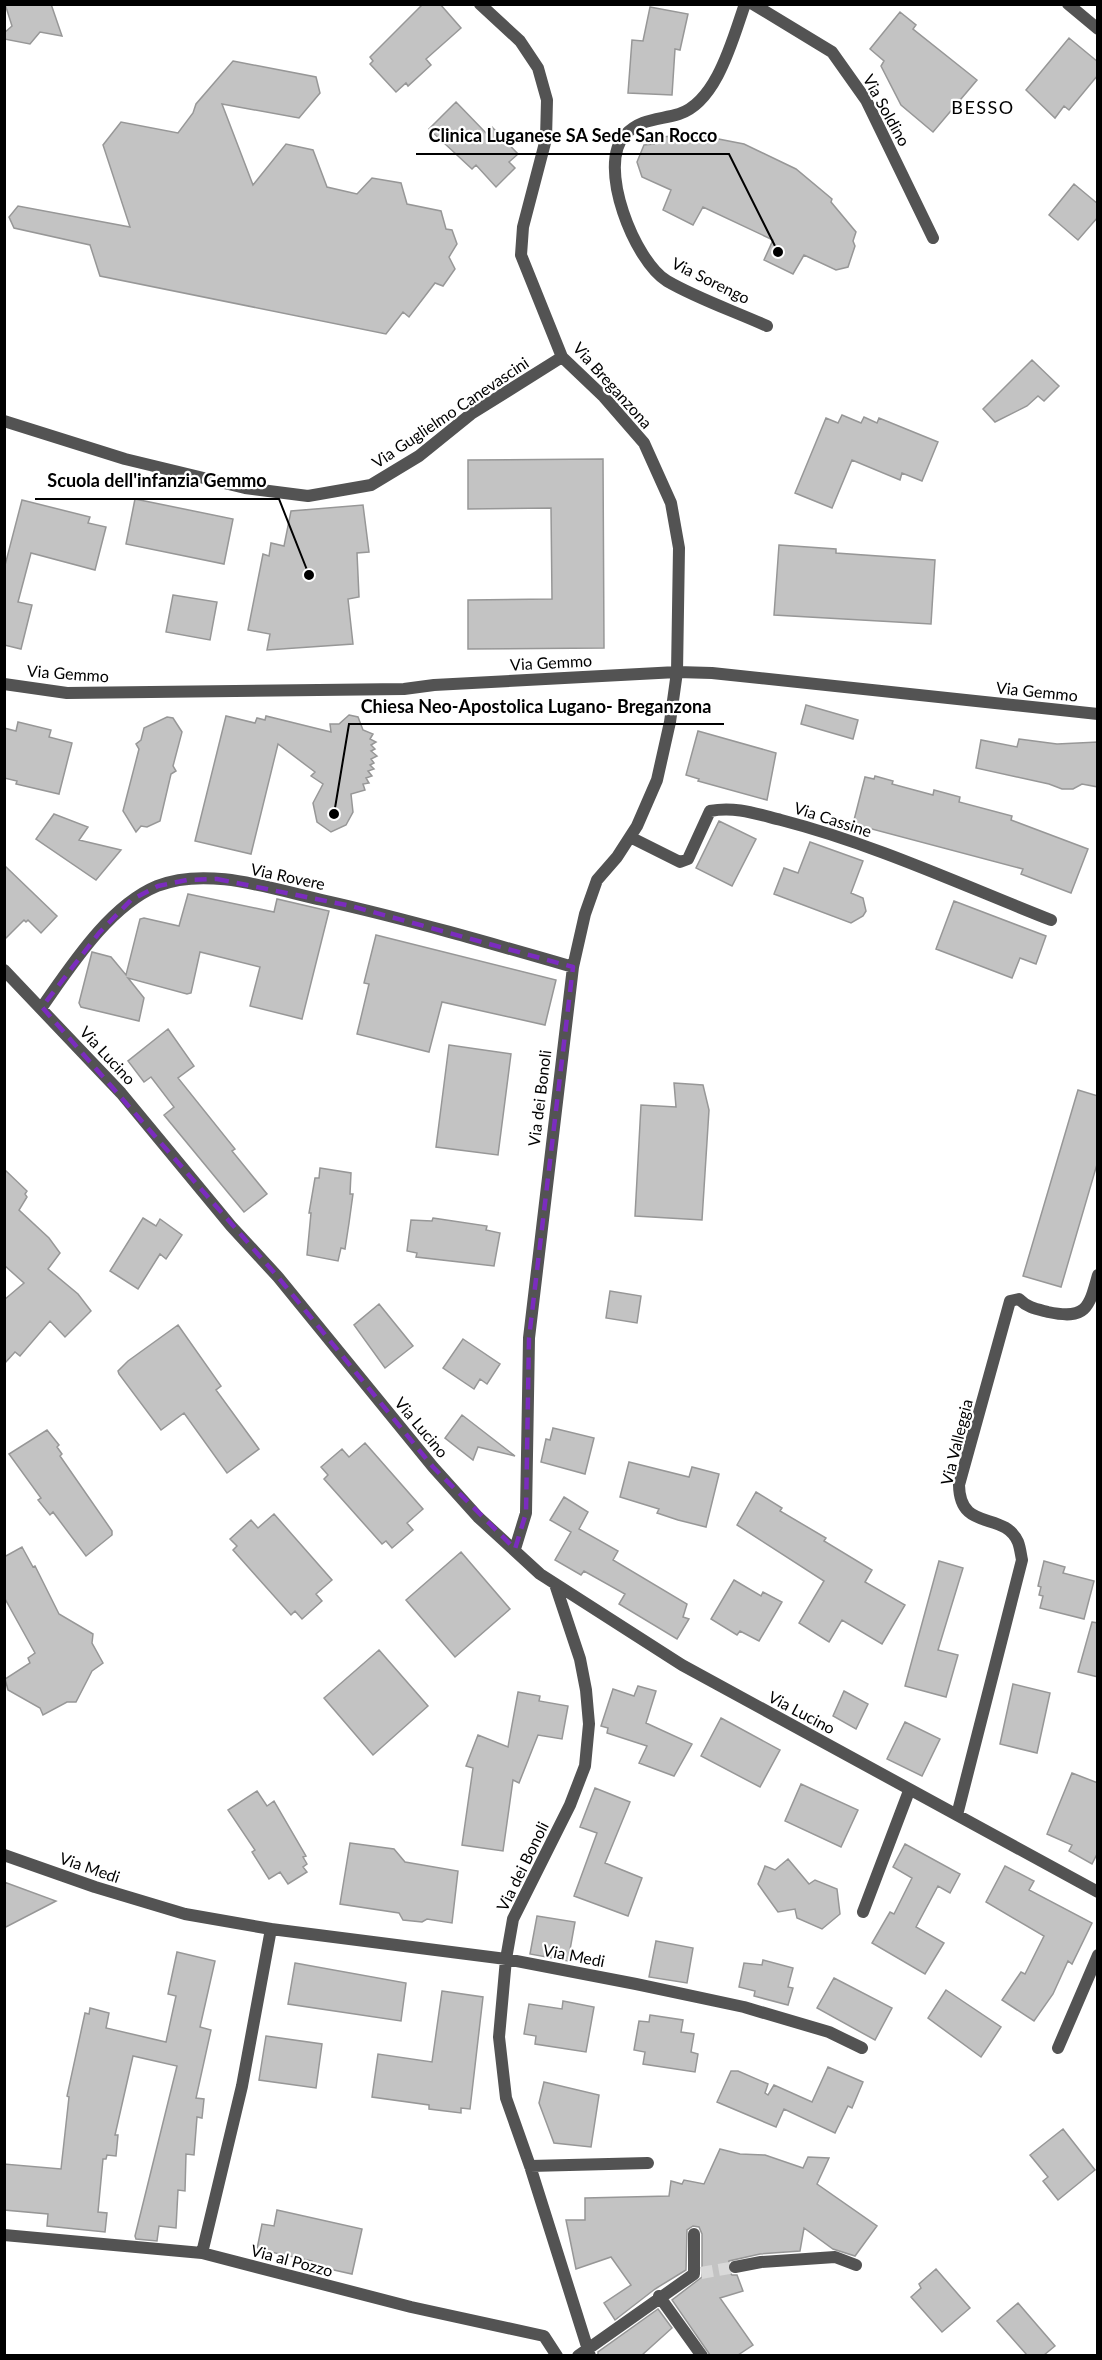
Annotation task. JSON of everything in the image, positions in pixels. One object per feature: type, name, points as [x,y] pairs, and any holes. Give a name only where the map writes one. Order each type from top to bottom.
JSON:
[{"type":"street","name":"Via Breganzona","points":[[480,4],[520,41],[538,68],[547,100],[546,139],[523,226],[521,255],[562,357],[604,397],[644,443],[670,503],[679,548],[677,672]]},
{"type":"street","name":"Via Sorengo","points":[[745,4],[723,67],[697,105],[680,114],[643,121],[624,136],[614,155],[616,194],[646,260],[666,280],[767,326]]},
{"type":"street","name":"Via Soldino","points":[[753,4],[832,52],[866,100],[933,238]]},
{"type":"street","points":[[1068,4],[1098,29]]},
{"type":"street","name":"Via Guglielmo Canevascini","points":[[4,421],[157,467],[244,488],[308,496],[371,485],[418,456],[471,414],[562,357]]},
{"type":"street","name":"Via Gemmo","points":[[4,684],[67,693],[380,690],[677,672],[712,673],[1098,714]]},
{"type":"street","name":"Via dei Bonoli","points":[[515,1549],[526,1513],[529,1338],[560,1058],[573,967],[585,914],[597,880],[617,857],[630,837],[657,780],[670,722],[677,672]]},
{"type":"street","name":"Via Cassine","points":[[630,837],[680,862],[688,859],[710,811],[727,807],[834,833],[1051,920]]},
{"type":"street","name":"Via Rovere","points":[[42,1006],[75,960],[131,900],[158,886],[187,880],[217,879],[351,906],[444,929],[573,967]]},
{"type":"street","name":"Via Lucino","points":[[4,970],[42,1006],[121,1093],[231,1226],[278,1277],[433,1467],[478,1517],[555,1584],[682,1665],[909,1791],[1098,1892]]},
{"type":"street","name":"Via Valleggia","points":[[957,1815],[1022,1560],[1018,1541],[1008,1528],[971,1515],[959,1501],[959,1485],[1010,1300],[1019,1299],[1028,1307],[1067,1316],[1079,1314],[1090,1302],[1098,1275]]},
{"type":"street","name":"Via dei Bonoli","points":[[555,1584],[580,1659],[586,1690],[590,1724],[585,1766],[570,1805],[513,1919],[506,1959],[499,2037],[505,2088],[585,2353]]},
{"type":"street","points":[[863,1912],[909,1791]]},
{"type":"street","name":"Via Medi","points":[[4,1855],[95,1887],[185,1914],[271,1929],[506,1959],[744,2007],[829,2032],[862,2048]]},
{"type":"street","points":[[202,2253],[242,2086],[271,1929]]},
{"type":"street","points":[[1058,2048],[1098,1955]]},
{"type":"street","points":[[530,2166],[648,2163]]},
{"type":"street","points":[[585,2353],[659,2296],[697,2274],[694,2234]]},
{"type":"street","name":"Via al Pozzo","points":[[4,2235],[202,2253],[381,2300],[544,2336],[557,2355]]},
{"type":"street","points":[[735,2267],[761,2262],[836,2257],[856,2265]]},
{"type":"street","points":[[659,2296],[702,2355]]},
{"type":"highlighted area","points":[[217,879],[351,906],[573,967],[529,1338],[526,1513],[515,1549],[433,1467],[278,1277],[42,1007],[99,933],[131,900],[158,886],[187,880]]},
{"type":"building","points":[[5,4],[51,4],[62,36],[40,32],[30,44],[4,39],[4,33],[12,26]]},
{"type":"building","points":[[423,4],[440,4],[461,28],[426,59],[431,65],[408,86],[406,83],[396,92],[370,64],[373,61],[370,57]]},
{"type":"building","points":[[650,7],[688,14],[680,50],[675,49],[672,95],[628,93],[632,40],[643,41]]},
{"type":"building","points":[[900,12],[916,25],[913,29],[977,80],[933,132],[901,105],[881,66],[884,61],[870,49]]},
{"type":"building","points":[[1069,38],[1098,62],[1098,75],[1069,110],[1064,106],[1055,118],[1026,90]]},
{"type":"building","points":[[233,61],[316,77],[320,93],[299,118],[222,104],[253,185],[286,144],[313,150],[327,187],[357,194],[372,178],[401,183],[407,204],[441,211],[446,229],[452,230],[457,244],[449,257],[455,269],[443,286],[435,283],[409,317],[403,312],[386,334],[100,276],[90,245],[14,228],[9,217],[18,206],[130,227],[103,145],[121,122],[178,133],[193,113],[196,104]]},
{"type":"building","points":[[456,102],[486,133],[492,127],[518,154],[509,162],[515,168],[496,187],[476,165],[472,169],[429,129]]},
{"type":"building","points":[[698,135],[744,144],[796,169],[832,199],[831,202],[856,232],[853,241],[855,246],[848,267],[836,270],[804,255],[793,274],[764,260],[773,240],[703,207],[693,225],[663,210],[671,190],[642,177],[637,162],[644,145],[654,144],[657,137]]},
{"type":"building","points":[[1074,184],[1098,204],[1098,217],[1078,240],[1049,215]]},
{"type":"building","points":[[1032,360],[1059,386],[1044,401],[1038,396],[1027,406],[995,422],[983,409]]},
{"type":"building","points":[[842,415],[861,423],[864,417],[877,423],[879,418],[938,442],[922,481],[902,473],[900,480],[852,460],[832,508],[795,493],[826,418],[838,423]]},
{"type":"building","points":[[603,459],[604,648],[468,649],[468,600],[552,599],[551,508],[468,509],[468,460]]},
{"type":"building","points":[[135,499],[233,519],[224,564],[126,544]]},
{"type":"building","points":[[22,500],[90,517],[88,523],[106,527],[95,570],[31,553],[18,602],[32,605],[21,649],[4,645],[4,569]]},
{"type":"building","points":[[363,505],[369,552],[357,553],[359,597],[348,599],[353,644],[267,650],[270,634],[248,630],[263,554],[269,556],[271,543],[284,546],[291,511]]},
{"type":"building","points":[[779,545],[836,549],[836,553],[935,560],[931,624],[774,615]]},
{"type":"building","points":[[173,595],[217,602],[210,640],[166,632]]},
{"type":"building","points":[[806,705],[858,720],[853,739],[801,724]]},
{"type":"building","points":[[349,715],[358,717],[363,730],[373,734],[370,739],[376,742],[371,745],[375,749],[371,751],[377,756],[371,759],[374,763],[370,765],[374,769],[368,771],[372,776],[366,778],[369,783],[363,784],[365,790],[351,794],[353,812],[346,825],[331,832],[317,822],[313,803],[323,784],[311,776],[315,772],[278,744],[251,854],[195,841],[226,716],[255,723],[257,718],[265,720],[266,716],[331,732],[330,724],[339,724]]},
{"type":"building","points":[[167,717],[173,718],[182,732],[173,766],[176,771],[171,774],[160,821],[147,827],[141,826],[136,832],[123,811],[139,749],[136,744],[141,740],[144,728]]},
{"type":"building","points":[[18,722],[51,730],[49,737],[72,743],[59,794],[16,784],[17,781],[4,778],[4,728],[16,731]]},
{"type":"building","points":[[698,731],[776,753],[767,800],[698,781],[699,779],[686,775]]},
{"type":"building","points":[[1019,739],[1057,744],[1098,742],[1098,787],[1082,784],[1073,789],[1062,789],[976,768],[981,740],[1017,747]]},
{"type":"building","points":[[875,776],[893,781],[892,784],[933,795],[934,790],[960,797],[959,802],[1012,816],[1011,820],[1088,849],[1071,893],[1021,874],[1023,869],[853,824],[865,777],[874,779]]},
{"type":"building","points":[[54,814],[88,827],[79,840],[121,850],[96,880],[36,839]]},
{"type":"building","points":[[719,821],[756,839],[732,886],[696,868]]},
{"type":"building","points":[[810,842],[863,861],[851,893],[863,898],[866,911],[863,916],[851,923],[774,894],[784,868],[798,873]]},
{"type":"building","points":[[4,865],[57,916],[41,933],[28,920],[26,922],[24,920],[4,940]]},
{"type":"building","points":[[188,894],[274,912],[277,899],[329,911],[302,1019],[250,1006],[260,967],[200,952],[191,993],[187,994],[128,978],[144,998],[139,1021],[81,1007],[79,1003],[92,952],[111,957],[126,975],[140,919],[179,926]]},
{"type":"building","points":[[954,901],[1046,936],[1036,964],[1020,958],[1012,978],[936,949]]},
{"type":"building","points":[[376,935],[556,980],[545,1025],[442,1002],[429,1052],[357,1034],[369,984],[364,983]]},
{"type":"building","points":[[168,1029],[194,1066],[178,1078],[235,1149],[232,1151],[267,1194],[244,1212],[164,1115],[174,1107],[151,1077],[144,1082],[128,1061]]},
{"type":"building","points":[[449,1045],[511,1054],[498,1155],[436,1147]]},
{"type":"building","points":[[674,1083],[703,1085],[709,1110],[702,1220],[635,1216],[641,1105],[676,1107]]},
{"type":"building","points":[[1078,1090],[1098,1096],[1098,1161],[1061,1287],[1023,1276]]},
{"type":"building","points":[[320,1168],[351,1173],[350,1194],[353,1194],[349,1223],[345,1249],[341,1248],[338,1261],[307,1255],[311,1213],[309,1213],[315,1178],[319,1178]]},
{"type":"building","points":[[4,1169],[27,1191],[25,1194],[27,1197],[19,1210],[49,1238],[60,1253],[48,1269],[78,1294],[91,1311],[65,1337],[50,1321],[20,1356],[15,1352],[4,1364],[4,1300],[24,1283],[4,1265]]},
{"type":"building","points":[[143,1218],[156,1226],[160,1219],[182,1235],[166,1259],[160,1254],[138,1289],[110,1271]]},
{"type":"building","points":[[433,1218],[487,1226],[486,1230],[500,1233],[494,1266],[416,1257],[417,1253],[407,1251],[411,1220],[432,1221]]},
{"type":"building","points":[[610,1291],[641,1296],[637,1323],[606,1318]]},
{"type":"building","points":[[379,1304],[413,1346],[385,1368],[354,1325]]},
{"type":"building","points":[[178,1325],[221,1386],[216,1390],[259,1449],[227,1473],[184,1413],[161,1430],[118,1371],[128,1361]]},
{"type":"building","points":[[463,1339],[500,1364],[487,1384],[480,1379],[474,1389],[443,1368]]},
{"type":"building","points":[[462,1415],[515,1456],[478,1447],[473,1460],[445,1438]]},
{"type":"building","points":[[553,1428],[594,1438],[585,1474],[541,1462],[546,1439],[550,1440]]},
{"type":"building","points":[[47,1430],[59,1445],[57,1447],[62,1454],[60,1456],[112,1531],[112,1535],[86,1556],[53,1512],[50,1515],[38,1500],[41,1498],[9,1454]]},
{"type":"building","points":[[365,1443],[423,1509],[407,1523],[413,1530],[392,1548],[386,1541],[382,1544],[324,1479],[328,1475],[321,1467],[342,1449],[349,1457]]},
{"type":"building","points":[[629,1462],[689,1477],[692,1467],[719,1474],[706,1527],[657,1513],[659,1509],[620,1497]]},
{"type":"building","points":[[756,1492],[782,1508],[780,1511],[826,1538],[824,1541],[872,1570],[865,1582],[905,1605],[882,1644],[842,1620],[829,1642],[799,1623],[824,1581],[737,1525]]},
{"type":"building","points":[[564,1497],[588,1512],[579,1529],[618,1551],[613,1560],[687,1604],[683,1617],[689,1619],[677,1639],[619,1604],[625,1594],[584,1571],[581,1575],[555,1560],[571,1532],[550,1520]]},
{"type":"building","points":[[274,1514],[332,1580],[316,1594],[322,1601],[302,1619],[295,1611],[291,1615],[233,1550],[237,1546],[230,1539],[251,1520],[258,1528]]},
{"type":"building","points":[[22,1547],[33,1567],[35,1566],[59,1614],[93,1634],[92,1643],[103,1663],[92,1671],[76,1702],[67,1702],[43,1715],[40,1708],[8,1690],[5,1679],[30,1663],[28,1658],[35,1653],[4,1597],[4,1557]]},
{"type":"building","points":[[461,1552],[510,1609],[455,1657],[406,1600]]},
{"type":"building","points":[[939,1561],[963,1568],[938,1650],[958,1655],[946,1697],[905,1686]]},
{"type":"building","points":[[1044,1561],[1065,1567],[1063,1573],[1094,1581],[1084,1619],[1040,1608],[1043,1596],[1039,1595],[1041,1587],[1038,1586]]},
{"type":"building","points":[[734,1580],[761,1596],[763,1592],[782,1602],[759,1641],[740,1631],[737,1635],[711,1619]]},
{"type":"building","points":[[1092,1622],[1098,1623],[1098,1677],[1078,1672]]},
{"type":"building","points":[[379,1650],[428,1706],[373,1755],[324,1698]]},
{"type":"building","points":[[1013,1684],[1050,1693],[1037,1753],[1000,1744]]},
{"type":"building","points":[[638,1686],[656,1691],[646,1723],[692,1744],[674,1776],[639,1763],[647,1746],[607,1733],[608,1728],[601,1726],[613,1689],[634,1696]]},
{"type":"building","points":[[844,1691],[868,1704],[856,1729],[833,1716]]},
{"type":"building","points":[[518,1692],[540,1696],[539,1701],[568,1706],[562,1739],[538,1735],[519,1783],[513,1780],[503,1851],[462,1845],[473,1768],[466,1766],[478,1735],[508,1747]]},
{"type":"building","points":[[721,1718],[780,1750],[760,1787],[701,1756]]},
{"type":"building","points":[[905,1722],[940,1739],[922,1776],[887,1759]]},
{"type":"building","points":[[1072,1773],[1098,1783],[1098,1852],[1092,1864],[1069,1851],[1072,1845],[1047,1834]]},
{"type":"building","points":[[801,1784],[858,1810],[841,1847],[785,1821]]},
{"type":"building","points":[[595,1788],[630,1802],[605,1863],[642,1878],[628,1916],[574,1896],[597,1833],[580,1827]]},
{"type":"building","points":[[257,1791],[267,1806],[274,1801],[306,1856],[303,1857],[307,1864],[303,1867],[307,1872],[288,1884],[280,1872],[269,1879],[252,1852],[255,1850],[228,1810]]},
{"type":"building","points":[[350,1843],[394,1849],[405,1862],[458,1871],[452,1923],[427,1919],[422,1922],[403,1920],[399,1913],[340,1904]]},
{"type":"building","points":[[905,1844],[960,1874],[950,1893],[938,1886],[916,1927],[944,1943],[925,1974],[872,1943],[890,1912],[894,1914],[912,1878],[893,1867]]},
{"type":"building","points":[[788,1859],[809,1884],[815,1880],[837,1889],[840,1914],[822,1929],[797,1918],[795,1909],[778,1912],[758,1884],[765,1866],[775,1870]]},
{"type":"building","points":[[1005,1866],[1034,1881],[1029,1890],[1092,1923],[1072,1964],[1068,1961],[1053,1994],[1034,2021],[1002,2000],[1021,1972],[1025,1974],[1044,1936],[986,1902]]},
{"type":"building","points":[[4,1882],[56,1901],[4,1928]]},
{"type":"building","points":[[537,1916],[575,1922],[568,1961],[530,1954]]},
{"type":"building","points":[[656,1941],[693,1948],[687,1983],[649,1977]]},
{"type":"building","points":[[177,1952],[215,1961],[200,2027],[211,2030],[196,2098],[204,2099],[202,2118],[197,2117],[194,2155],[186,2154],[185,2191],[178,2190],[176,2228],[159,2226],[157,2241],[136,2239],[135,2236],[177,2066],[133,2056],[115,2135],[118,2135],[116,2156],[107,2155],[106,2159],[103,2159],[98,2212],[107,2213],[105,2232],[47,2226],[48,2214],[4,2210],[4,2164],[61,2169],[69,2097],[67,2096],[85,2013],[89,2014],[90,2008],[109,2013],[106,2028],[166,2042],[176,1996],[168,1994]]},
{"type":"building","points":[[763,1960],[793,1968],[788,1987],[793,1988],[788,2005],[754,1996],[755,1991],[739,1987],[744,1963],[762,1965]]},
{"type":"building","points":[[295,1963],[406,1983],[401,2021],[288,2004]]},
{"type":"building","points":[[834,1978],[892,2008],[875,2040],[817,2008]]},
{"type":"building","points":[[946,1990],[1001,2027],[981,2057],[928,2018]]},
{"type":"building","points":[[442,1991],[483,1997],[470,2109],[461,2108],[461,2113],[429,2109],[429,2105],[372,2097],[378,2054],[432,2062]]},
{"type":"building","points":[[563,2001],[594,2007],[586,2052],[535,2044],[536,2036],[524,2034],[529,2004],[562,2009]]},
{"type":"building","points":[[650,2015],[683,2020],[681,2032],[694,2034],[691,2052],[698,2054],[695,2072],[643,2064],[645,2052],[634,2050],[639,2021],[649,2022]]},
{"type":"building","points":[[266,2036],[322,2044],[316,2088],[259,2080]]},
{"type":"building","points":[[828,2067],[863,2082],[852,2108],[848,2106],[835,2133],[784,2109],[776,2127],[717,2102],[731,2071],[738,2071],[768,2084],[765,2093],[768,2095],[774,2085],[812,2102]]},
{"type":"building","points":[[544,2082],[599,2095],[591,2147],[554,2143],[539,2103]]},
{"type":"building","points":[[1063,2129],[1095,2170],[1058,2200],[1043,2181],[1048,2177],[1030,2155]]},
{"type":"building","points":[[720,2149],[740,2154],[765,2155],[803,2168],[808,2157],[829,2158],[817,2184],[877,2226],[855,2256],[833,2249],[804,2228],[800,2251],[760,2254],[729,2261],[727,2269],[732,2275],[737,2275],[743,2291],[720,2298],[753,2345],[738,2355],[710,2355],[672,2300],[702,2277],[702,2234],[699,2227],[693,2226],[687,2230],[686,2270],[655,2289],[615,2320],[604,2303],[631,2285],[611,2257],[576,2269],[566,2220],[585,2220],[585,2198],[669,2196],[671,2181],[682,2184],[684,2180],[704,2184]]},
{"type":"building","points":[[277,2210],[362,2229],[352,2274],[311,2265],[312,2261],[257,2249],[262,2224],[274,2226]]},
{"type":"building","points":[[936,2269],[970,2308],[942,2332],[911,2297],[921,2288],[919,2284]]},
{"type":"building","points":[[1018,2303],[1055,2346],[1044,2355],[1027,2355],[997,2321]]},
{"type":"building","points":[[658,2309],[672,2328],[642,2355],[598,2355],[598,2352]]},
{"type":"tunnel","points":[[701,2273],[735,2267]]},
{"type":"place","name":"Clinica Luganese SA Sede San Rocco","points":[[778,252]]},
{"type":"place","name":"Scuola dell'infanzia Gemmo","points":[[309,575]]},
{"type":"place","name":"Chiesa Neo-Apostolica Lugano- Breganzona","points":[[334,814]]},
{"type":"district","name":"BESSO","points":[[983,107]]}]
